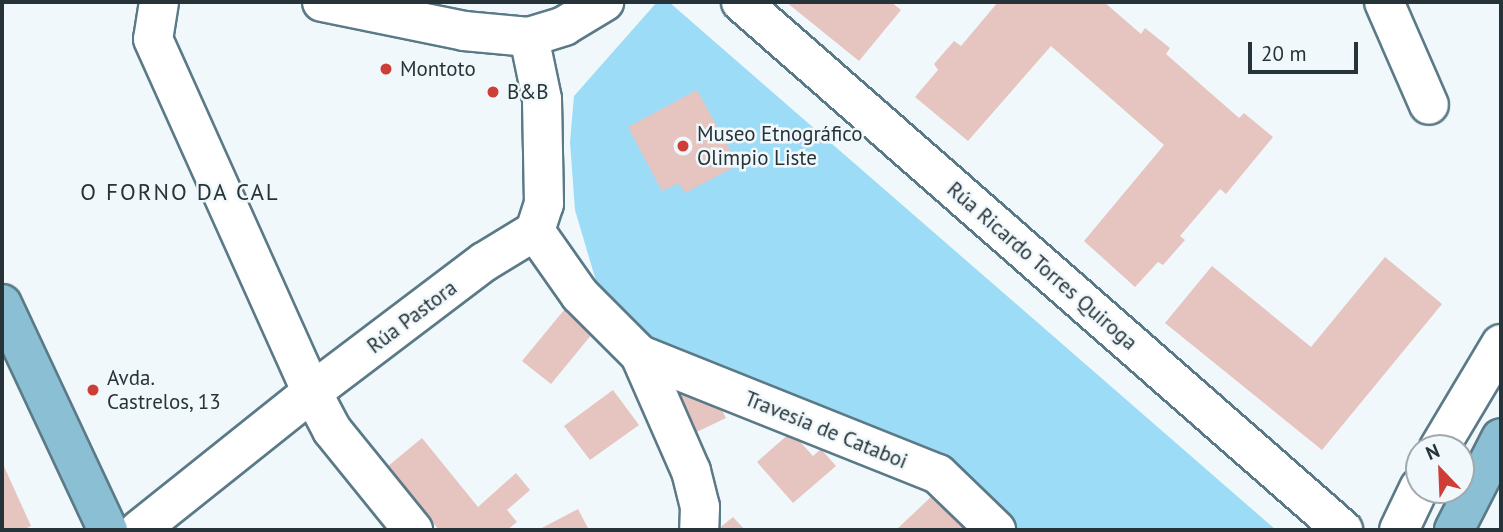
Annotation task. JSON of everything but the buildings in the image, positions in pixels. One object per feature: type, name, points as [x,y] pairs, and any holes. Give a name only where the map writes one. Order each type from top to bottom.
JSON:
[{"type":"main road","points":[[2,304],[108,530]]},
{"type":"main road","points":[[1454,530],[1501,438]]},
{"type":"street","points":[[159,2],[153,38],[312,392],[332,430],[413,530]]},
{"type":"street","points":[[322,2],[464,31],[529,37],[564,26],[604,2]]},
{"type":"street","name":"Rúa Ricardo Torres Quiroga","points":[[741,2],[1343,530]]},
{"type":"street","points":[[1384,2],[1429,105]]},
{"type":"street","points":[[529,37],[542,99],[544,204],[535,230],[580,295],[640,355],[691,471],[700,508],[699,530]]},
{"type":"street","name":"Rúa Pastora","points":[[139,530],[312,392],[484,262],[535,230]]},
{"type":"street","points":[[1446,434],[1501,344]]},
{"type":"street","name":"Travesia de Cataboi","points":[[640,355],[938,474],[996,530]]},
{"type":"street","points":[[1399,530],[1411,504]]},
{"type":"shaded area","points":[[657,2],[669,2],[1276,530],[1001,530],[646,339],[608,304],[596,281],[575,210],[570,142],[574,96]]},
{"type":"place","name":"Montoto","points":[[386,69]]},
{"type":"place","name":"B&B","points":[[493,92]]},
{"type":"place","name":"Museo Etnográfico Olimpio Liste","points":[[683,146]]},
{"type":"place","name":"Avda. Castrelos, 13","points":[[93,390]]},
{"type":"district","name":"O FORNO DA CAL","points":[[180,192]]}]
